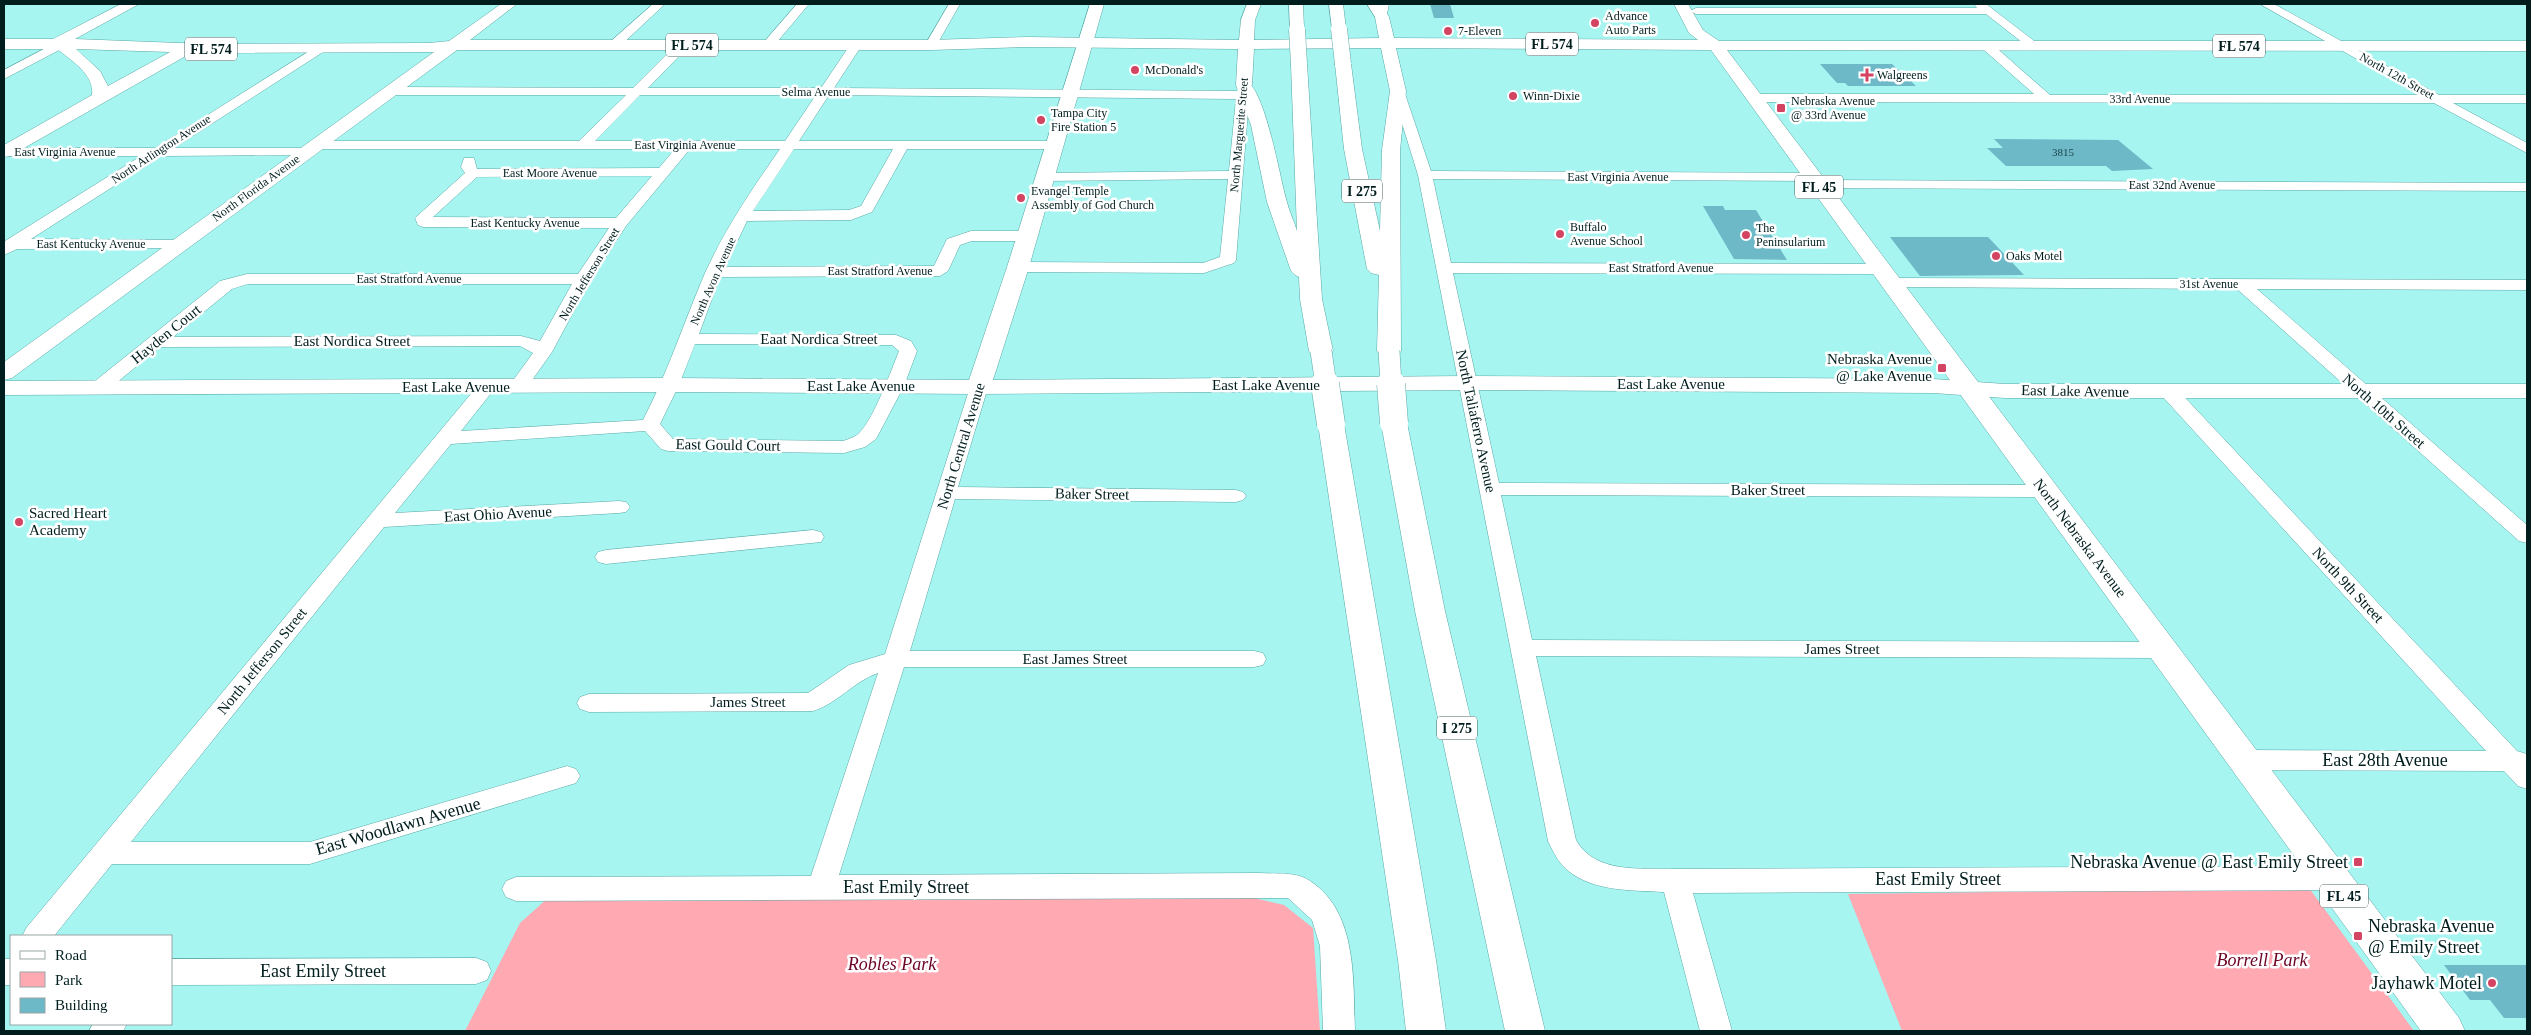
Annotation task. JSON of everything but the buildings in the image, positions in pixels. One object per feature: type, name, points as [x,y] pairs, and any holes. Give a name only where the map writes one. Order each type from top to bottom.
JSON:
[{"type":"main road","points":[[100,96],[102,90],[99,79],[61,44],[62,38],[132,4]]},
{"type":"main road","name":"North Florida Avenue","points":[[8,366],[391,92],[510,4]]},
{"type":"main road","name":"North Central Avenue","points":[[979,387],[1018,267],[1097,4]]},
{"type":"main road","points":[[1248,20],[1254,4]]},
{"type":"main road","points":[[1296,4],[1311,298],[1417,960],[1426,1031]]},
{"type":"main road","name":"I 275","points":[[1336,4],[1353,149],[1388,317],[1394,423],[1430,611],[1525,1031]]},
{"type":"main road","name":"North Taliaferro Avenue","points":[[1374,4],[1383,10],[1398,91]]},
{"type":"main road","name":"North Nebraska Avenue","points":[[1681,4],[1697,33],[1718,48],[1753,98],[2445,1031]]},
{"type":"main road","name":"North Nebraska Avenue","points":[[1692,7],[1715,33],[1718,48]]},
{"type":"main road","name":"North Marguerite Street","points":[[1242,90],[1248,20]]},
{"type":"main road","name":"FL 574","points":[[4,44],[1085,45],[1199,49],[1225,55],[1246,53]]},
{"type":"main road","points":[[4,152],[100,96],[194,45]]},
{"type":"main road","name":"FL 574","points":[[194,45],[319,49],[429,48],[454,45]]},
{"type":"main road","name":"FL 574","points":[[1085,45],[1246,53],[1390,53],[1718,48]]},
{"type":"main road","name":"FL 574","points":[[1390,53],[1407,55],[1427,50],[1718,48],[1825,51],[1951,47],[2527,46]]},
{"type":"main road","points":[[1242,90],[1260,125],[1277,202],[1311,298]]},
{"type":"main road","points":[[1388,317],[1391,150],[1398,91]]},
{"type":"main road","name":"East Lake Avenue","points":[[4,388],[670,385],[979,387],[1468,383],[1904,386],[1970,389],[2169,392],[2527,391]]},
{"type":"main road","points":[[1417,960],[1420,1031]]},
{"type":"street","points":[[614,45],[659,4]]},
{"type":"street","points":[[768,45],[803,4]]},
{"type":"street","points":[[931,45],[954,4]]},
{"type":"street","name":"North Marguerite Street","points":[[1248,4],[1248,20]]},
{"type":"street","points":[[1978,4],[2036,47]]},
{"type":"street","name":"North 12th Street","points":[[2266,4],[2527,149]]},
{"type":"street","points":[[1692,7],[1848,7],[1988,11]]},
{"type":"street","points":[[4,75],[61,44]]},
{"type":"street","points":[[583,145],[683,45]]},
{"type":"street","name":"North Avon Avenue","points":[[650,425],[670,385],[714,272],[742,216],[856,45]]},
{"type":"street","points":[[1988,47],[2047,98]]},
{"type":"street","name":"North Arlington Avenue","points":[[6,246],[319,49]]},
{"type":"street","name":"North Marguerite Street","points":[[1018,267],[1204,268],[1222,263],[1230,256],[1242,90]]},
{"type":"street","name":"Selma Avenue","points":[[391,92],[1070,92],[1242,90]]},
{"type":"street","name":"North Taliaferro Avenue","points":[[1398,91],[1424,175],[1562,842]]},
{"type":"street","name":"33rd Avenue","points":[[1753,98],[2527,99]]},
{"type":"street","points":[[472,173],[468,167],[469,159],[482,144]]},
{"type":"street","name":"East Virginia Avenue","points":[[4,152],[156,152],[482,144],[1054,145]]},
{"type":"street","name":"North Jefferson Street","points":[[518,386],[543,352],[583,279],[620,223],[686,145]]},
{"type":"street","points":[[742,216],[851,215],[860,213],[867,209],[902,145]]},
{"type":"street","name":"East Moore Avenue","points":[[472,173],[663,172]]},
{"type":"street","name":"East Kentucky Avenue","points":[[472,173],[423,218],[423,222],[620,223]]},
{"type":"street","points":[[1044,177],[1236,175]]},
{"type":"street","name":"East Virginia Avenue","points":[[1424,175],[1814,180]]},
{"type":"street","name":"East 32nd Avenue","points":[[1814,180],[2527,187]]},
{"type":"street","name":"East Stratford Avenue","points":[[714,272],[940,271],[953,242],[971,236],[1027,236]]},
{"type":"street","name":"East Kentucky Avenue","points":[[6,246],[178,245]]},
{"type":"street","name":"East Stratford Avenue","points":[[1443,268],[1885,276]]},
{"type":"street","name":"31st Avenue","points":[[1885,276],[2242,284],[2527,285]]},
{"type":"street","name":"East Stratford Avenue","points":[[235,281],[247,279],[583,279]]},
{"type":"street","name":"Hayden Court","points":[[97,389],[158,342],[226,285],[235,281]]},
{"type":"street","name":"North 10th Street","points":[[2242,284],[2527,536]]},
{"type":"street","name":"Eaat Nordica Street","points":[[687,339],[896,340],[905,345],[908,351],[895,386]]},
{"type":"street","name":"East Nordica Street","points":[[158,342],[521,341],[534,345],[543,352]]},
{"type":"street","name":"East Gould Court","points":[[650,425],[668,445],[844,447],[858,443],[869,435],[895,386]]},
{"type":"street","name":"North Jefferson Street","points":[[38,935],[487,387]]},
{"type":"street","name":"North Central Avenue","points":[[821,887],[895,659],[979,387]]},
{"type":"street","name":"North 9th Street","points":[[2169,392],[2522,767]]},
{"type":"street","points":[[447,438],[650,425]]},
{"type":"street","name":"Baker Street","points":[[1490,489],[2046,491]]},
{"type":"street","name":"Baker Street","points":[[947,493],[1236,496]]},
{"type":"street","name":"East Ohio Avenue","points":[[376,521],[619,507]]},
{"type":"street","points":[[606,557],[813,537]]},
{"type":"street","name":"James Street","points":[[1522,648],[2163,650]]},
{"type":"street","name":"James Street","points":[[589,702],[813,702],[858,671],[895,659]]},
{"type":"street","name":"East James Street","points":[[895,659],[1254,659]]},
{"type":"street","name":"East 28th Avenue","points":[[2243,760],[2522,767]]},
{"type":"street","name":"East Woodlawn Avenue","points":[[105,854],[310,853],[567,776]]},
{"type":"street","name":"East Emily Street","points":[[1562,842],[1572,859],[1586,870],[1610,876],[1675,880],[2330,878]]},
{"type":"street","points":[[1675,880],[1716,1031]]},
{"type":"street","name":"East Emily Street","points":[[516,889],[1259,885],[1295,887],[1325,912],[1328,921],[1335,946],[1339,1031]]},
{"type":"street","name":"East Emily Street","points":[[172,972],[476,971]]},
{"type":"green space","name":"Borrell Park","points":[[2309,888],[2414,1031],[1902,1031],[1848,894]]},
{"type":"green space","name":"Robles Park","points":[[549,897],[1250,897],[1284,905],[1313,928],[1320,1031],[465,1031],[520,923]]},
{"type":"place","name":"Advance Auto Parts","points":[[1595,23]]},
{"type":"place","name":"7-Eleven","points":[[1448,31]]},
{"type":"place","name":"McDonald's","points":[[1135,70]]},
{"type":"place","name":"Walgreens","points":[[1867,75]]},
{"type":"place","name":"Winn-Dixie","points":[[1513,96]]},
{"type":"place","name":"Nebraska Avenue @ 33rd Avenue","points":[[1781,108]]},
{"type":"place","name":"Tampa City Fire Station 5","points":[[1041,120]]},
{"type":"place","name":"Evangel Temple Assembly of God Church","points":[[1021,198]]},
{"type":"place","name":"Buffalo Avenue School","points":[[1560,234]]},
{"type":"place","name":"The Peninsularium","points":[[1746,235]]},
{"type":"place","name":"Oaks Motel","points":[[1996,256]]},
{"type":"place","name":"Nebraska Avenue @ Lake Avenue","points":[[1942,368]]},
{"type":"place","name":"Sacred Heart Academy","points":[[19,522]]},
{"type":"place","name":"Nebraska Avenue @ East Emily Street","points":[[2358,862]]},
{"type":"place","name":"Nebraska Avenue @ Emily Street","points":[[2358,936]]},
{"type":"place","name":"Jayhawk Motel","points":[[2492,983]]}]
